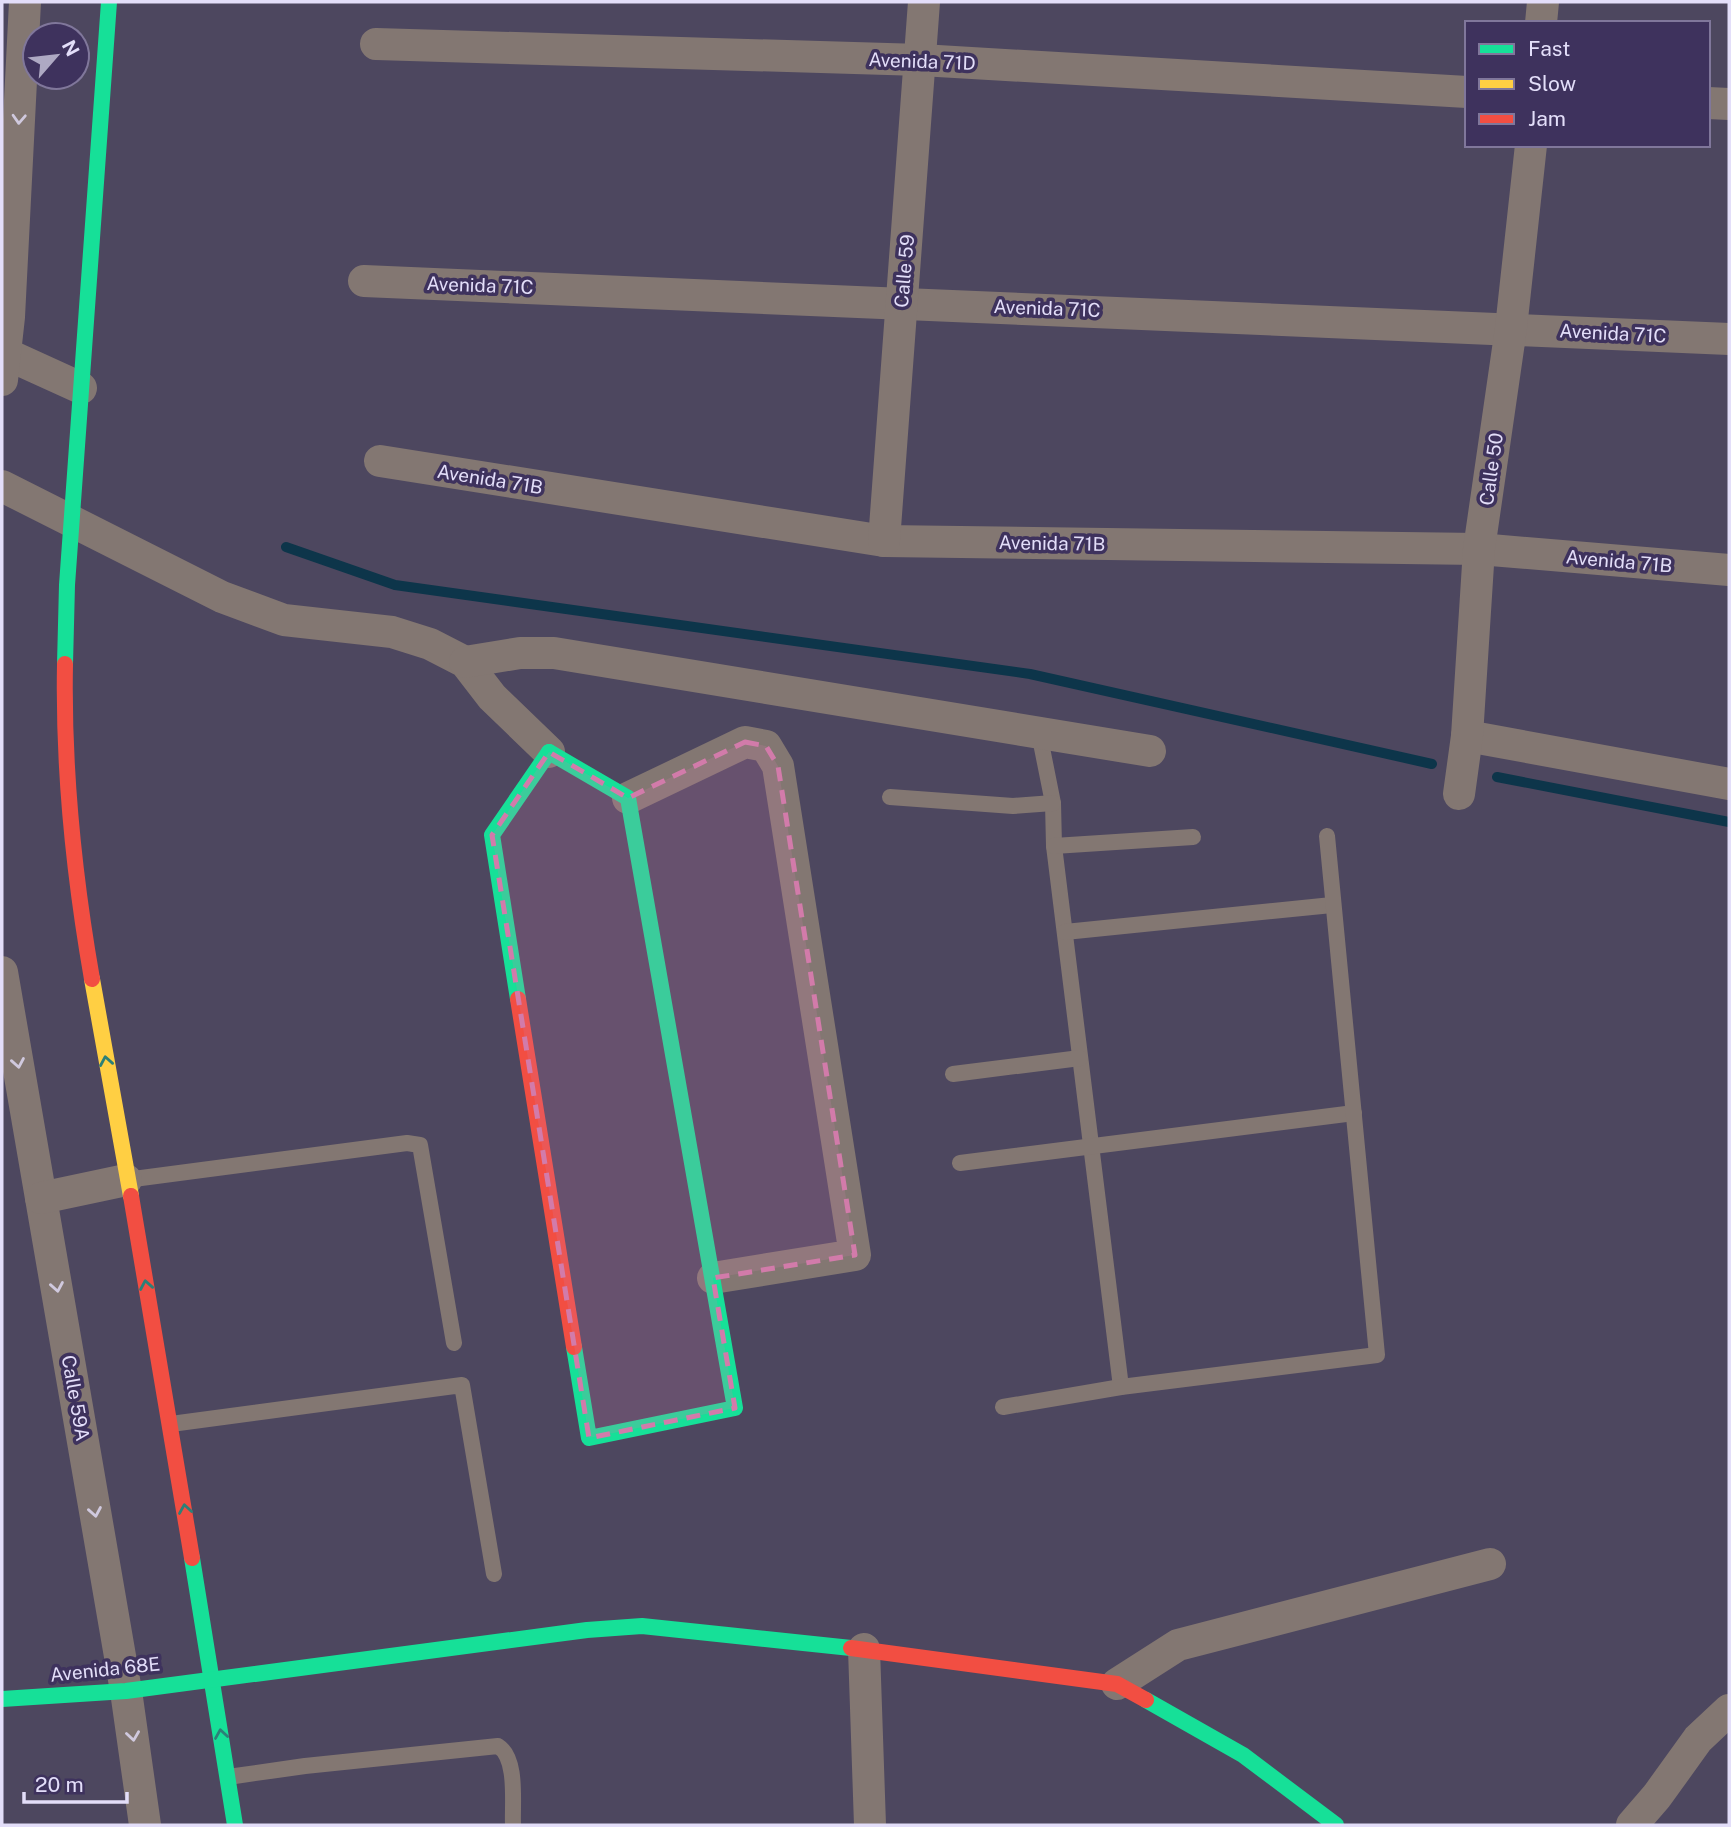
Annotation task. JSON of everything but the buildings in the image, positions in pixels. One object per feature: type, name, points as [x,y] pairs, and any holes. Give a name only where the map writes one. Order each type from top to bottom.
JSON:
[{"type":"street","points":[[24,2],[3,362],[81,388]]},
{"type":"street","points":[[109,2],[72,522],[64,721],[78,900],[171,1424],[235,1825]]},
{"type":"street","name":"Calle 59","points":[[884,541],[924,2]]},
{"type":"street","points":[[1541,21],[1543,2]]},
{"type":"street","name":"Avenida 71D","points":[[376,44],[921,60],[1465,92]]},
{"type":"street","points":[[1710,103],[1729,104]]},
{"type":"street","name":"Calle 50","points":[[1459,794],[1467,736],[1479,549],[1511,328],[1531,147]]},
{"type":"street","name":"Avenida 71C","points":[[364,281],[1729,339]]},
{"type":"street","name":"Avenida 71B","points":[[380,461],[884,541],[1479,549],[1729,570]]},
{"type":"street","points":[[2,486],[222,597],[284,620],[393,632],[430,643],[465,662],[492,696],[549,752],[628,798],[735,1408],[589,1438],[492,835],[549,752]]},
{"type":"street","points":[[465,662],[520,653],[554,653],[1150,751]]},
{"type":"street","points":[[1467,736],[1729,784]]},
{"type":"street","points":[[628,798],[745,742],[766,746],[778,765],[855,1255],[713,1278]]},
{"type":"street","name":"Calle 59A","points":[[2,972],[126,1691],[145,1825]]},
{"type":"street","points":[[41,1198],[126,1180]]},
{"type":"street","points":[[1336,1825],[1243,1755],[1117,1684],[1178,1645],[1490,1564]]},
{"type":"street","name":"Avenida 68E","points":[[2,1699],[126,1691],[587,1630],[642,1626],[864,1649],[1117,1684]]},
{"type":"street","points":[[864,1649],[870,1825]]},
{"type":"street","points":[[1632,1825],[1657,1796],[1698,1739],[1729,1710]]},
{"type":"lane","points":[[1038,733],[1053,803],[1054,846],[1121,1387]]},
{"type":"lane","points":[[890,797],[1013,806],[1053,803]]},
{"type":"lane","points":[[1054,846],[1193,836]]},
{"type":"lane","points":[[1003,1407],[1121,1387],[1377,1355],[1327,836]]},
{"type":"lane","points":[[1065,932],[1332,905]]},
{"type":"lane","points":[[953,1074],[1080,1058]]},
{"type":"lane","points":[[960,1163],[1354,1113]]},
{"type":"lane","points":[[126,1180],[407,1143],[420,1145],[454,1343]]},
{"type":"lane","points":[[171,1424],[462,1385],[494,1574]]},
{"type":"lane","points":[[228,1777],[305,1766],[498,1746],[505,1751],[509,1761],[513,1825]]},
{"type":"highlighted area","points":[[745,742],[766,746],[778,766],[855,1255],[713,1278],[735,1408],[589,1438],[492,835],[549,752],[628,798]]},
{"type":"waterway","points":[[286,547],[395,585],[1030,674],[1432,764]]},
{"type":"waterway","points":[[1497,777],[1729,822]]},
{"type":"traffic: fast","points":[[65,664],[67,585],[109,2]]},
{"type":"traffic: fast","points":[[549,752],[628,798],[735,1408],[589,1438],[574,1347]]},
{"type":"traffic: fast","points":[[518,999],[492,835],[549,752]]},
{"type":"traffic: fast","points":[[192,1558],[235,1825]]},
{"type":"traffic: fast","points":[[2,1699],[126,1691],[587,1630],[642,1626],[851,1648]]},
{"type":"traffic: fast","points":[[1146,1700],[1243,1755],[1336,1825]]},
{"type":"traffic: slow","points":[[92,979],[131,1196]]},
{"type":"traffic: jam","points":[[65,664],[71,822],[92,979]]},
{"type":"traffic: jam","points":[[518,999],[574,1347]]},
{"type":"traffic: jam","points":[[131,1196],[192,1558]]},
{"type":"traffic: jam","points":[[851,1648],[1117,1684],[1146,1700]]}]
